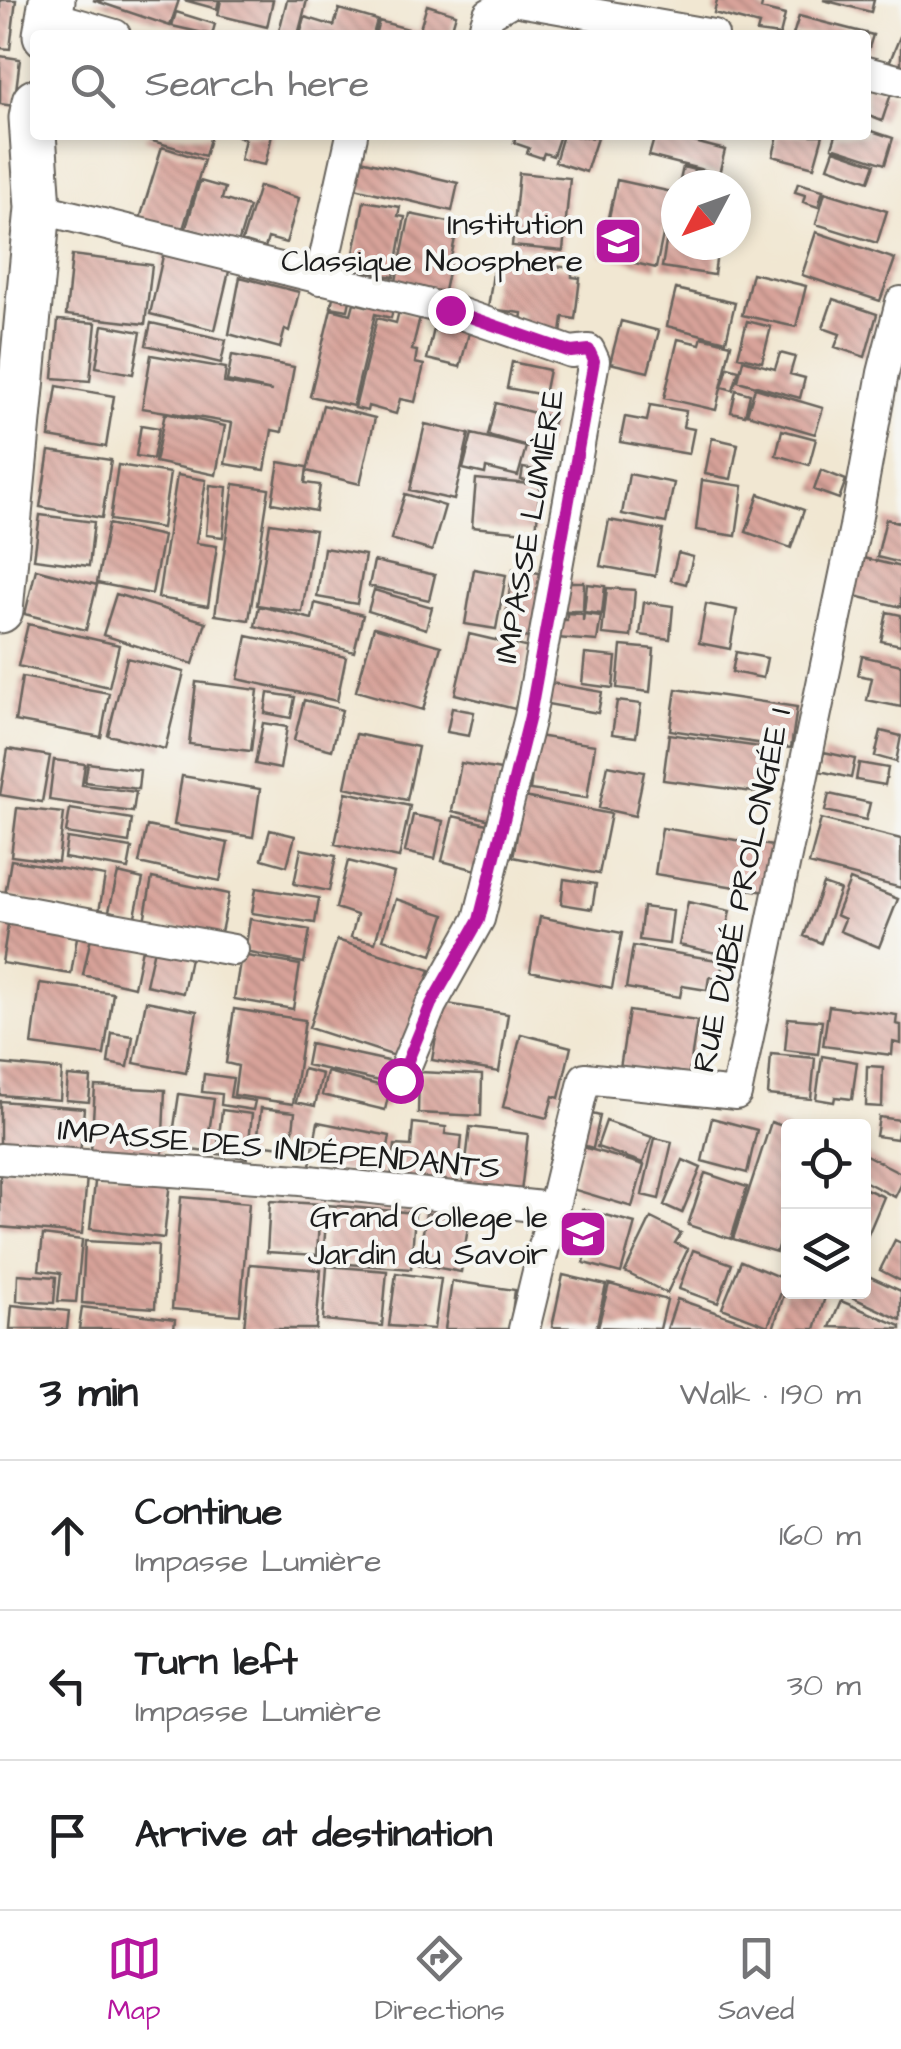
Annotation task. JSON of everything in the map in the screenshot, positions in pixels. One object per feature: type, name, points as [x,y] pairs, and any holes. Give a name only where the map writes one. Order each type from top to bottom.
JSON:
[{"type":"street","points":[[484,30],[489,14],[512,0],[684,30]]},
{"type":"street","points":[[49,17],[96,30]]},
{"type":"street","points":[[871,73],[901,81]]},
{"type":"street","points":[[0,609],[38,208],[22,112]]},
{"type":"street","points":[[320,279],[351,140]]},
{"type":"street","name":"IMPASSE LUMIÈRE","points":[[38,208],[450,310],[571,352],[589,350],[594,361],[530,716],[479,920],[431,1004],[400,1080]]},
{"type":"street","name":"RUE DUBÉ PROLONGÉE I","points":[[524,1329],[584,1078],[736,1094],[855,526],[892,376],[901,302]]},
{"type":"street","points":[[0,908],[233,950]]},
{"type":"street","name":"IMPASSE DES INDÉPENDANTS","points":[[0,1159],[300,1180],[551,1208]]},
{"type":"building","points":[[0,0],[16,0],[10,49],[0,48]]},
{"type":"building","points":[[93,0],[179,0],[170,26]]},
{"type":"building","points":[[184,0],[219,0],[217,9]]},
{"type":"building","points":[[221,0],[273,0],[267,27],[218,15]]},
{"type":"building","points":[[287,0],[307,0],[299,30],[279,30]]},
{"type":"building","points":[[717,0],[763,0],[761,9],[785,15],[781,30],[758,30],[759,25],[714,13]]},
{"type":"building","points":[[823,0],[874,0],[871,12]]},
{"type":"building","points":[[427,5],[456,14],[451,30],[420,30]]},
{"type":"building","points":[[339,9],[377,20],[374,30],[301,30],[305,17],[334,26]]},
{"type":"building","points":[[176,12],[215,24],[213,30],[172,26]]},
{"type":"building","points":[[799,16],[854,30],[795,30]]},
{"type":"building","points":[[379,21],[412,30],[376,30]]},
{"type":"building","points":[[901,34],[901,74],[887,68]]},
{"type":"building","points":[[0,56],[20,59],[14,106],[0,104]]},
{"type":"building","points":[[871,87],[891,94],[882,121],[871,117]]},
{"type":"building","points":[[871,131],[893,138],[885,164],[832,147],[834,140],[871,140]]},
{"type":"building","points":[[149,140],[210,140],[205,156]]},
{"type":"building","points":[[245,140],[271,140],[265,165],[240,160]]},
{"type":"building","points":[[558,140],[553,156],[544,153],[542,158],[514,143]]},
{"type":"building","points":[[562,140],[596,140],[586,172],[555,162]]},
{"type":"building","points":[[654,140],[687,140],[725,150],[720,170],[703,170],[649,156]]},
{"type":"building","points":[[777,140],[822,140],[814,167],[773,156]]},
{"type":"building","points":[[162,147],[204,160],[182,232],[140,219]]},
{"type":"building","points":[[834,150],[875,164],[869,181],[828,167]]},
{"type":"building","points":[[361,160],[458,183],[452,211],[355,188]]},
{"type":"building","points":[[519,173],[570,178],[563,251],[512,246]]},
{"type":"building","points":[[617,180],[661,190],[661,244],[656,268],[601,255]]},
{"type":"building","points":[[200,181],[225,188],[222,199],[249,207],[238,244],[186,228]]},
{"type":"building","points":[[798,183],[823,190],[818,207],[803,202],[805,195],[795,192]]},
{"type":"building","points":[[259,186],[299,198],[286,243],[268,238],[265,248],[242,241]]},
{"type":"building","points":[[825,192],[887,211],[877,243],[816,224]]},
{"type":"building","points":[[364,201],[400,207],[398,216],[405,217],[394,277],[351,269]]},
{"type":"building","points":[[410,214],[458,224],[443,296],[395,286]]},
{"type":"building","points":[[816,232],[895,259],[880,301],[802,275]]},
{"type":"building","points":[[165,247],[231,263],[215,330],[150,314]]},
{"type":"building","points":[[72,255],[152,265],[145,324],[66,315]]},
{"type":"building","points":[[495,259],[572,268],[572,277],[580,278],[575,319],[563,317],[561,334],[520,329],[522,313],[488,309]]},
{"type":"building","points":[[663,260],[716,260],[714,275],[662,267]]},
{"type":"building","points":[[752,273],[806,286],[796,327],[742,315]]},
{"type":"building","points":[[240,277],[299,292],[289,331],[285,329],[280,348],[229,334]]},
{"type":"building","points":[[335,287],[352,291],[348,310],[331,307]]},
{"type":"building","points":[[676,289],[735,303],[726,341],[667,326]]},
{"type":"building","points":[[369,295],[395,301],[391,318],[375,314],[353,406],[310,396],[331,309],[351,314],[354,303],[366,306]]},
{"type":"building","points":[[833,299],[877,314],[865,357],[835,347],[840,334],[823,328]]},
{"type":"building","points":[[399,311],[420,317],[412,350],[417,351],[415,363],[424,365],[415,402],[400,399],[396,414],[368,406],[367,411],[355,408],[377,318],[396,323]]},
{"type":"building","points":[[58,320],[96,323],[90,381],[53,378]]},
{"type":"building","points":[[436,320],[470,329],[460,367],[427,359]]},
{"type":"building","points":[[621,321],[659,331],[648,372],[610,363]]},
{"type":"building","points":[[747,321],[771,327],[762,362],[738,356]]},
{"type":"building","points":[[151,323],[226,340],[221,363],[146,345]]},
{"type":"building","points":[[103,325],[141,332],[133,374],[96,367]]},
{"type":"building","points":[[702,337],[731,344],[716,410],[664,398],[678,339],[700,344]]},
{"type":"building","points":[[780,353],[795,357],[790,374],[805,378],[800,398],[738,381],[743,360],[775,369]]},
{"type":"building","points":[[151,355],[226,368],[224,383],[272,391],[227,381],[232,355],[294,367],[282,432],[272,430],[265,470],[225,464],[232,423],[142,408]]},
{"type":"building","points":[[512,362],[549,370],[544,395],[507,388]]},
{"type":"building","points":[[728,367],[739,370],[733,390],[722,387]]},
{"type":"building","points":[[57,386],[114,396],[106,447],[49,437]]},
{"type":"building","points":[[755,388],[823,408],[815,434],[747,414]]},
{"type":"building","points":[[736,390],[750,394],[745,415],[731,412]]},
{"type":"building","points":[[496,403],[554,418],[546,451],[488,435]]},
{"type":"building","points":[[323,405],[375,418],[360,484],[307,471]]},
{"type":"building","points":[[650,405],[686,411],[683,427],[694,429],[689,454],[620,442],[625,417],[647,421]]},
{"type":"building","points":[[165,413],[225,426],[216,475],[155,462]]},
{"type":"building","points":[[425,424],[469,434],[454,500],[410,490]]},
{"type":"building","points":[[141,425],[159,428],[153,459],[136,456]]},
{"type":"building","points":[[782,430],[816,439],[809,465],[776,455]]},
{"type":"building","points":[[472,434],[526,447],[518,476],[486,468],[485,474],[463,469]]},
{"type":"building","points":[[712,438],[738,444],[731,479],[705,474]]},
{"type":"building","points":[[49,451],[111,460],[102,518],[40,507]]},
{"type":"building","points":[[279,462],[307,467],[305,483],[320,485],[316,511],[272,503]]},
{"type":"building","points":[[118,465],[170,473],[162,528],[110,520]]},
{"type":"building","points":[[523,468],[541,471],[540,483],[521,480]]},
{"type":"building","points":[[821,470],[846,480],[839,499],[814,490]]},
{"type":"building","points":[[629,474],[674,483],[666,523],[622,514]]},
{"type":"building","points":[[177,475],[206,480],[196,543],[217,546],[208,606],[158,598]]},
{"type":"building","points":[[476,479],[540,485],[536,533],[472,527]]},
{"type":"building","points":[[702,480],[743,486],[736,536],[696,530]]},
{"type":"building","points":[[234,484],[269,489],[249,620],[215,615]]},
{"type":"building","points":[[210,485],[227,487],[223,537],[206,535]]},
{"type":"building","points":[[405,494],[445,506],[432,551],[391,539]]},
{"type":"building","points":[[759,494],[804,510],[791,548],[746,532]]},
{"type":"building","points":[[40,515],[94,522],[89,566],[34,559]]},
{"type":"building","points":[[886,519],[901,523],[901,563],[877,557]]},
{"type":"building","points":[[609,520],[663,530],[655,576],[600,566]]},
{"type":"building","points":[[270,523],[315,530],[302,612],[257,605]]},
{"type":"building","points":[[108,524],[163,536],[152,594],[97,583]]},
{"type":"building","points":[[324,548],[365,555],[357,604],[317,597]]},
{"type":"building","points":[[678,553],[693,557],[686,584],[671,580]]},
{"type":"building","points":[[855,556],[901,567],[901,607],[847,594]]},
{"type":"building","points":[[374,561],[435,575],[429,600],[369,586]]},
{"type":"building","points":[[36,569],[97,585],[86,630],[25,614]]},
{"type":"building","points":[[474,569],[506,575],[496,629],[465,624]]},
{"type":"building","points":[[513,569],[546,574],[536,639],[503,634]]},
{"type":"building","points":[[565,582],[584,582],[583,611],[564,611]]},
{"type":"building","points":[[587,584],[605,586],[602,614],[584,612]]},
{"type":"building","points":[[607,588],[635,590],[631,637],[602,634]]},
{"type":"building","points":[[374,590],[432,607],[426,629],[368,611]]},
{"type":"building","points":[[116,594],[206,622],[193,664],[103,635]]},
{"type":"building","points":[[644,602],[673,606],[670,639],[640,635]]},
{"type":"building","points":[[315,603],[363,615],[354,652],[255,626],[259,606],[312,619]]},
{"type":"building","points":[[706,604],[737,610],[730,649],[699,643]]},
{"type":"building","points":[[887,612],[901,615],[901,645],[881,641]]},
{"type":"building","points":[[567,613],[583,614],[583,621],[584,614],[601,616],[597,641],[557,638],[558,620],[567,620]]},
{"type":"building","points":[[28,624],[119,645],[109,687],[18,666]]},
{"type":"building","points":[[374,627],[441,646],[423,710],[356,691]]},
{"type":"building","points":[[469,634],[529,648],[515,709],[455,694]]},
{"type":"building","points":[[247,636],[346,657],[337,701],[238,679]]},
{"type":"building","points":[[621,646],[654,649],[650,692],[617,688]]},
{"type":"building","points":[[736,652],[767,658],[763,678],[732,672]]},
{"type":"building","points":[[585,654],[616,657],[613,688],[582,684]]},
{"type":"building","points":[[862,656],[901,665],[901,707],[867,700],[872,678],[858,675]]},
{"type":"building","points":[[127,658],[184,672],[165,749],[108,735]]},
{"type":"building","points":[[22,677],[109,693],[101,737],[15,721]]},
{"type":"building","points":[[196,682],[258,690],[251,751],[189,744]]},
{"type":"building","points":[[545,682],[602,692],[598,713],[542,703]]},
{"type":"building","points":[[676,689],[797,707],[791,748],[670,730]]},
{"type":"building","points":[[268,693],[295,697],[291,718],[265,713]]},
{"type":"building","points":[[304,700],[342,710],[332,750],[294,740]]},
{"type":"building","points":[[617,701],[641,704],[636,737],[612,734]]},
{"type":"building","points":[[452,708],[474,712],[469,736],[447,732]]},
{"type":"building","points":[[263,723],[287,727],[280,769],[255,764]]},
{"type":"building","points":[[881,731],[901,736],[896,762],[875,756]]},
{"type":"building","points":[[356,734],[418,747],[407,800],[345,787]]},
{"type":"building","points":[[669,734],[767,748],[761,793],[663,780]]},
{"type":"building","points":[[537,736],[595,745],[587,798],[530,790]]},
{"type":"building","points":[[8,749],[50,756],[42,802],[0,795]]},
{"type":"building","points":[[824,752],[855,759],[851,778],[820,771]]},
{"type":"building","points":[[54,760],[85,764],[82,785],[136,792],[133,812],[49,800]]},
{"type":"building","points":[[88,763],[140,770],[138,789],[85,782]]},
{"type":"building","points":[[461,763],[501,770],[491,820],[452,811]]},
{"type":"building","points":[[859,763],[888,768],[885,785],[856,780]]},
{"type":"building","points":[[608,765],[644,772],[635,816],[599,808]]},
{"type":"building","points":[[182,776],[260,789],[253,837],[174,825]]},
{"type":"building","points":[[346,792],[410,806],[399,858],[335,844]]},
{"type":"building","points":[[829,794],[870,803],[866,820],[825,811]]},
{"type":"building","points":[[524,797],[611,814],[599,874],[513,857]]},
{"type":"building","points":[[17,808],[64,813],[58,862],[11,856]]},
{"type":"building","points":[[70,809],[132,819],[129,843],[66,833]]},
{"type":"building","points":[[413,815],[443,821],[435,859],[405,852]]},
{"type":"building","points":[[453,816],[491,825],[480,871],[442,861]]},
{"type":"building","points":[[821,819],[901,839],[901,888],[809,864]]},
{"type":"building","points":[[147,826],[228,843],[220,881],[139,863]]},
{"type":"building","points":[[662,828],[773,846],[766,892],[655,874]]},
{"type":"building","points":[[270,830],[295,836],[287,866],[262,859]]},
{"type":"building","points":[[67,838],[132,848],[128,869],[64,858]]},
{"type":"building","points":[[301,849],[336,856],[329,891],[294,884]]},
{"type":"building","points":[[11,860],[105,876],[99,912],[5,895]]},
{"type":"building","points":[[348,861],[394,873],[375,943],[351,937],[357,915],[336,908]]},
{"type":"building","points":[[118,873],[143,879],[133,925],[107,919]]},
{"type":"building","points":[[152,878],[229,894],[220,937],[144,921]]},
{"type":"building","points":[[564,879],[596,884],[592,909],[561,904]]},
{"type":"building","points":[[850,880],[898,899],[879,947],[840,931],[845,919],[836,915]]},
{"type":"building","points":[[823,884],[840,890],[821,943],[804,936]]},
{"type":"building","points":[[256,888],[319,898],[315,923],[252,913]]},
{"type":"building","points":[[396,899],[445,915],[432,955],[383,939]]},
{"type":"building","points":[[688,902],[730,911],[721,954],[679,945]]},
{"type":"building","points":[[643,907],[673,911],[669,944],[639,940]]},
{"type":"building","points":[[540,917],[622,933],[612,988],[530,971]]},
{"type":"building","points":[[9,918],[78,931],[71,974],[2,963]]},
{"type":"building","points":[[250,919],[310,930],[304,963],[245,952]]},
{"type":"building","points":[[91,937],[142,949],[134,987],[83,975]]},
{"type":"building","points":[[337,940],[430,970],[401,1058],[309,1028]]},
{"type":"building","points":[[155,944],[191,953],[183,993],[146,985]]},
{"type":"building","points":[[633,946],[723,961],[720,978],[709,977],[707,990],[682,986],[680,997],[626,988]]},
{"type":"building","points":[[241,955],[300,965],[293,1009],[234,999]]},
{"type":"building","points":[[40,983],[113,993],[104,1055],[32,1045]]},
{"type":"building","points":[[146,1001],[197,1011],[186,1073],[134,1063]]},
{"type":"building","points":[[442,1003],[508,1014],[499,1072],[432,1060]]},
{"type":"building","points":[[829,1006],[897,1015],[901,1044],[893,1042],[892,1055],[823,1046]]},
{"type":"building","points":[[234,1009],[305,1020],[293,1104],[234,1095],[238,1066],[226,1063]]},
{"type":"building","points":[[629,1011],[697,1021],[689,1074],[620,1068]]},
{"type":"building","points":[[788,1018],[822,1021],[818,1054],[785,1050]]},
{"type":"building","points":[[112,1033],[133,1036],[128,1067],[108,1063]]},
{"type":"building","points":[[521,1034],[571,1047],[559,1098],[553,1096],[547,1118],[503,1107]]},
{"type":"building","points":[[310,1044],[388,1061],[384,1082],[306,1065]]},
{"type":"building","points":[[771,1054],[815,1058],[811,1099],[768,1095]]},
{"type":"building","points":[[822,1056],[857,1062],[852,1099],[816,1099]]},
{"type":"building","points":[[0,1064],[62,1070],[60,1100],[0,1095]]},
{"type":"building","points":[[867,1066],[883,1067],[882,1107],[866,1106]]},
{"type":"building","points":[[303,1069],[322,1074],[315,1106],[296,1102]]},
{"type":"building","points":[[327,1072],[390,1088],[385,1110],[322,1095]]},
{"type":"building","points":[[419,1072],[482,1075],[481,1116],[418,1113]]},
{"type":"building","points":[[204,1074],[233,1078],[230,1097],[255,1101],[253,1110],[221,1105],[222,1094],[202,1092]]},
{"type":"building","points":[[68,1076],[91,1078],[89,1102],[66,1100]]},
{"type":"building","points":[[95,1086],[165,1090],[162,1156],[91,1152]]},
{"type":"building","points":[[179,1094],[214,1099],[206,1152],[171,1147]]},
{"type":"building","points":[[0,1101],[84,1108],[80,1156],[0,1149]]},
{"type":"building","points":[[261,1108],[295,1112],[291,1148],[257,1144]]},
{"type":"building","points":[[222,1110],[252,1114],[247,1158],[217,1154]]},
{"type":"building","points":[[584,1112],[600,1116],[593,1148],[578,1144]]},
{"type":"building","points":[[879,1117],[900,1120],[897,1139],[876,1136]]},
{"type":"building","points":[[712,1118],[757,1130],[747,1173],[702,1161]]},
{"type":"building","points":[[606,1121],[652,1137],[643,1163],[597,1147]]},
{"type":"building","points":[[318,1122],[390,1136],[382,1178],[310,1165]]},
{"type":"building","points":[[771,1122],[781,1126],[781,1236],[776,1252],[733,1239]]},
{"type":"building","points":[[413,1123],[446,1127],[445,1134],[462,1136],[457,1187],[391,1180],[395,1145],[411,1146]]},
{"type":"building","points":[[470,1127],[528,1134],[521,1192],[463,1187]]},
{"type":"building","points":[[655,1138],[672,1142],[659,1199],[642,1195]]},
{"type":"building","points":[[583,1147],[644,1165],[632,1207],[572,1189]]},
{"type":"building","points":[[871,1158],[901,1173],[895,1197],[871,1185]]},
{"type":"building","points":[[683,1160],[701,1168],[682,1213],[664,1205]]},
{"type":"building","points":[[0,1169],[87,1177],[82,1234],[0,1227]]},
{"type":"building","points":[[96,1173],[170,1181],[164,1238],[90,1229]]},
{"type":"building","points":[[705,1173],[747,1187],[731,1239],[688,1225]]},
{"type":"building","points":[[871,1191],[884,1197],[871,1228]]},
{"type":"building","points":[[181,1197],[249,1203],[240,1315],[172,1309]]},
{"type":"building","points":[[270,1201],[320,1204],[317,1255],[267,1252]]},
{"type":"building","points":[[327,1205],[415,1213],[411,1269],[323,1262]]},
{"type":"building","points":[[582,1209],[635,1223],[621,1273],[584,1263],[587,1250],[572,1247]]},
{"type":"building","points":[[426,1213],[469,1221],[461,1272],[418,1264]]},
{"type":"building","points":[[651,1218],[681,1233],[675,1243],[688,1249],[667,1293],[625,1272]]},
{"type":"building","points":[[43,1235],[82,1240],[76,1302],[58,1301],[61,1273],[39,1270]]},
{"type":"building","points":[[895,1240],[901,1243],[901,1281],[880,1270]]},
{"type":"building","points":[[85,1241],[158,1245],[155,1308],[82,1303]]},
{"type":"building","points":[[693,1250],[732,1264],[718,1303],[679,1289]]},
{"type":"building","points":[[741,1261],[781,1278],[781,1293],[768,1326],[722,1308]]},
{"type":"building","points":[[250,1264],[321,1270],[316,1329],[244,1329]]},
{"type":"building","points":[[327,1266],[387,1271],[382,1326],[323,1320]]},
{"type":"building","points":[[396,1273],[441,1279],[434,1329],[389,1326]]},
{"type":"building","points":[[18,1274],[56,1277],[54,1303],[17,1301]]},
{"type":"building","points":[[563,1275],[606,1285],[596,1329],[552,1327]]},
{"type":"building","points":[[871,1277],[901,1291],[901,1320],[856,1299],[871,1299]]},
{"type":"building","points":[[452,1281],[515,1290],[510,1329],[445,1329]]},
{"type":"building","points":[[609,1284],[667,1300],[660,1329],[598,1327]]},
{"type":"building","points":[[677,1299],[753,1325],[752,1329],[667,1329]]},
{"type":"building","points":[[783,1299],[824,1299],[815,1329],[773,1329]]},
{"type":"building","points":[[841,1301],[901,1326],[901,1329],[830,1327]]},
{"type":"building","points":[[12,1305],[69,1311],[67,1329],[10,1329]]},
{"type":"building","points":[[82,1307],[175,1319],[174,1329],[79,1329]]},
{"type":"place","name":"Institution Classique Noosphere","points":[[618,241]]},
{"type":"place","name":"Grand College le Jardin du Savoir","points":[[583,1234]]},
{"type":"route","points":[[400,1080],[431,1004],[479,920],[530,716],[594,361],[589,350],[571,352],[450,310]]}]
